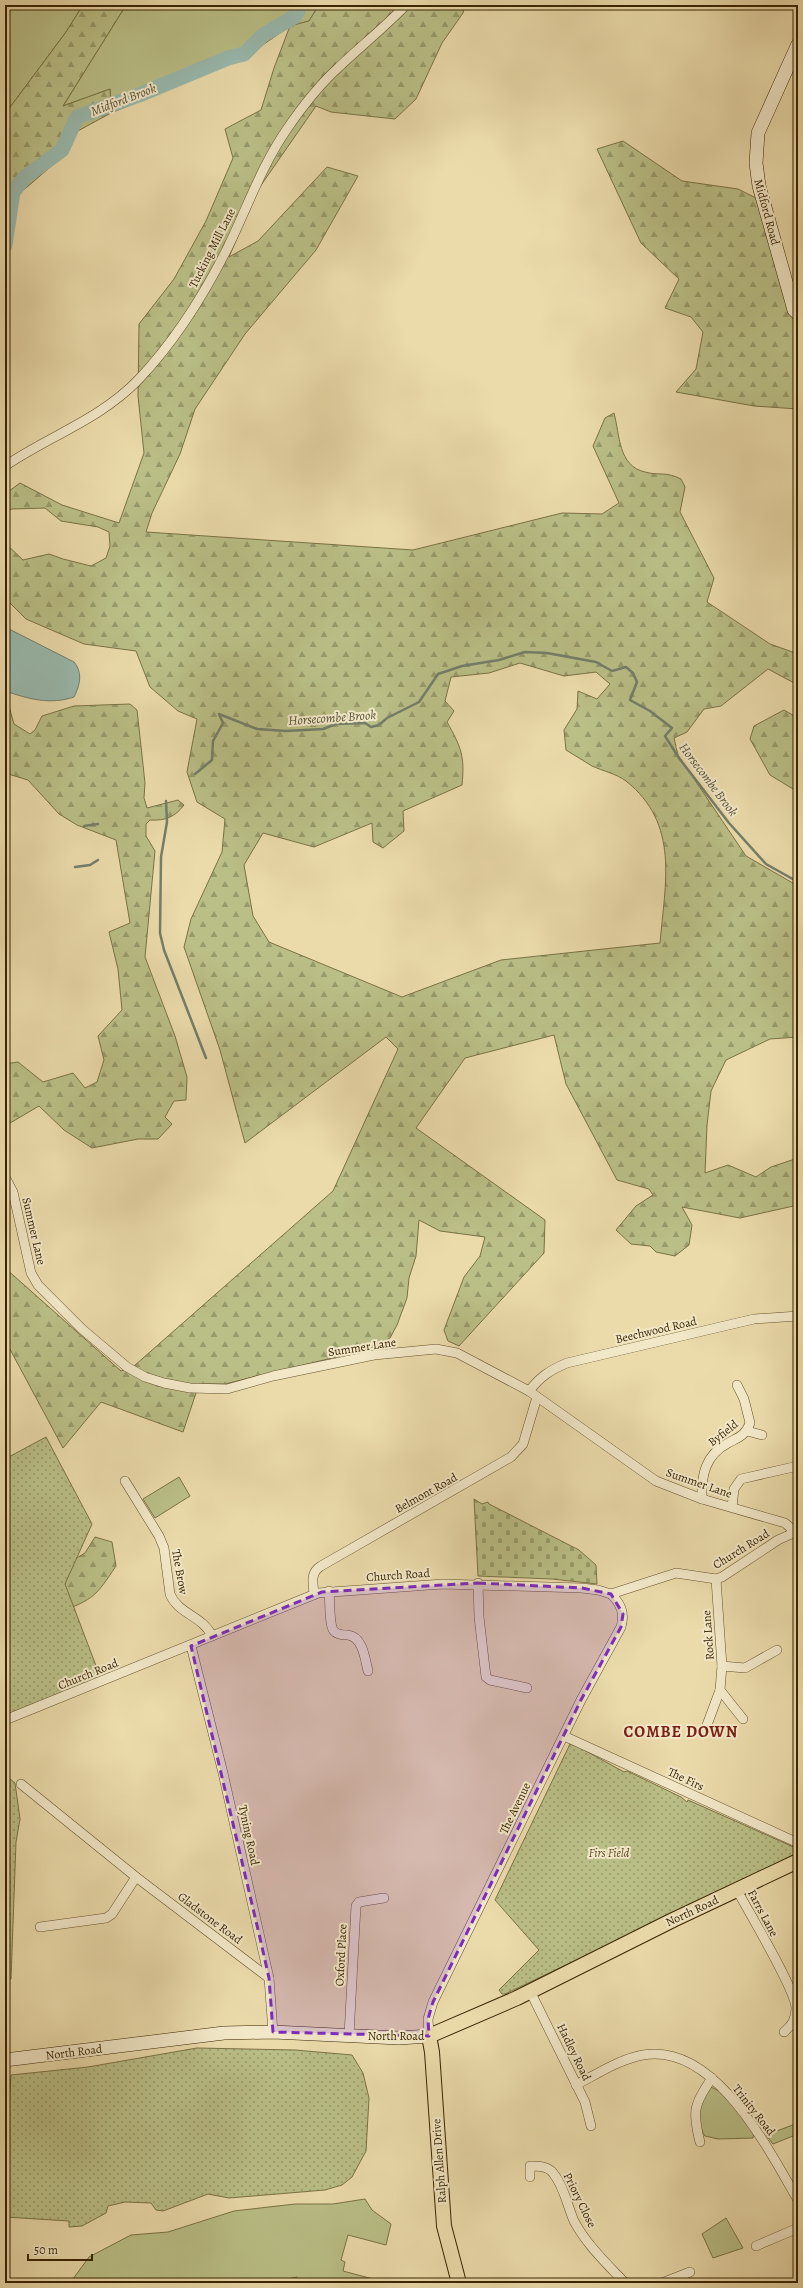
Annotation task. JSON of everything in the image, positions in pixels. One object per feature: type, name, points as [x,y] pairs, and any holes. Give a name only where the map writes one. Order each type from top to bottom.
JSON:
[{"type":"main road","name":"North Road","points":[[429,2036],[446,2031],[798,1861]]},
{"type":"main road","name":"Ralph Allen Drive","points":[[429,2036],[432,2052],[444,2226],[459,2283]]},
{"type":"street","name":"Tucking Mill Lane","points":[[5,466],[95,415],[137,381],[164,353],[193,312],[228,247],[274,150],[286,130],[309,100],[338,68],[406,5]]},
{"type":"street","name":"Midford Road","points":[[798,44],[758,133],[756,162],[759,186],[794,310],[798,314]]},
{"type":"street","name":"Summer Lane","points":[[5,1178],[13,1192],[31,1273],[38,1285],[82,1329],[127,1367],[145,1378],[190,1388],[227,1389],[273,1376],[374,1355],[436,1349],[457,1353],[475,1361],[529,1391],[656,1481],[702,1499],[785,1524],[796,1531]]},
{"type":"street","name":"Beechwood Road","points":[[529,1391],[540,1377],[550,1370],[567,1363],[754,1319],[798,1316]]},
{"type":"street","name":"Byfield","points":[[702,1499],[702,1479],[706,1464],[722,1446],[744,1435],[750,1423],[750,1416],[737,1385]]},
{"type":"street","name":"Belmont Road","points":[[314,1594],[312,1575],[314,1570],[478,1477],[518,1452],[523,1444],[538,1397]]},
{"type":"street","points":[[747,1431],[762,1435]]},
{"type":"street","points":[[732,1507],[734,1488],[741,1479],[798,1466]]},
{"type":"street","name":"The Brow","points":[[125,1481],[159,1536],[164,1548],[170,1594],[173,1601],[203,1622],[212,1636]]},
{"type":"street","name":"Church Road","points":[[5,1720],[190,1646],[314,1594],[329,1591],[478,1583],[582,1588],[598,1590],[611,1594],[670,1574],[685,1573],[716,1579],[796,1531]]},
{"type":"street","name":"Rock Lane","points":[[707,1725],[720,1690],[722,1666],[716,1579]]},
{"type":"street","points":[[478,1583],[479,1617],[486,1676],[490,1680],[527,1688]]},
{"type":"street","points":[[329,1591],[331,1626],[334,1632],[352,1636],[360,1642],[368,1671]]},
{"type":"street","name":"The Avenue","points":[[429,2036],[428,2022],[433,2002],[564,1736],[621,1627],[624,1614],[617,1600],[611,1594]]},
{"type":"street","name":"Tyning Road","points":[[190,1646],[223,1772],[269,1978],[273,2032]]},
{"type":"street","points":[[722,1666],[745,1668],[777,1650]]},
{"type":"street","points":[[720,1690],[743,1720]]},
{"type":"street","name":"The Firs","points":[[564,1736],[798,1843]]},
{"type":"street","name":"Gladstone Road","points":[[20,1784],[136,1877],[269,1978]]},
{"type":"street","points":[[40,1927],[106,1918],[112,1914],[136,1877]]},
{"type":"street","name":"Farrs Lane","points":[[737,1890],[794,1995],[795,2015],[793,2024],[784,2032]]},
{"type":"street","name":"Oxford Place","points":[[349,2034],[356,1906],[359,1902],[384,1898]]},
{"type":"street","name":"Hadley Road","points":[[530,1991],[585,2102],[591,2126]]},
{"type":"street","name":"North Road","points":[[5,2060],[204,2035],[273,2032],[349,2034],[399,2038],[429,2036]]},
{"type":"street","name":"Trinity Road","points":[[576,2085],[628,2059],[659,2054],[676,2056],[691,2063],[712,2078],[758,2133],[798,2200]]},
{"type":"street","points":[[700,2142],[694,2120],[694,2108],[698,2098],[712,2078]]},
{"type":"street","name":"Priory Close","points":[[530,2177],[530,2166],[546,2168],[552,2172],[560,2184],[574,2221],[583,2234],[625,2283]]},
{"type":"street","points":[[756,2246],[798,2228]]},
{"type":"street","points":[[662,2283],[675,2281],[690,2272]]},
{"type":"highlighted area","points":[[478,1583],[582,1588],[611,1594],[623,1614],[621,1627],[581,1700],[433,2002],[428,2019],[429,2036],[273,2032],[269,1978],[191,1646],[322,1592]]},
{"type":"green space","points":[[5,5],[83,5],[66,32],[5,114]]},
{"type":"green space","points":[[83,5],[126,5],[63,106],[110,89],[111,113],[74,133],[63,156],[19,194],[10,245],[5,251],[5,114],[66,32]]},
{"type":"green space","points":[[126,5],[319,5],[309,21],[290,26],[244,58],[111,113],[110,89],[63,106]]},
{"type":"green space","points":[[319,5],[465,5],[463,13],[442,43],[416,99],[395,119],[331,112],[316,106],[257,191],[229,257],[258,241],[327,167],[358,176],[316,250],[245,334],[195,409],[180,454],[152,513],[146,532],[413,550],[562,513],[602,514],[619,503],[593,446],[605,418],[614,413],[619,440],[625,456],[636,469],[654,474],[671,475],[681,479],[685,487],[680,512],[714,578],[707,602],[770,644],[798,654],[798,685],[768,669],[721,706],[704,709],[687,732],[674,738],[678,755],[746,856],[798,886],[798,1037],[770,1039],[726,1060],[711,1091],[707,1125],[705,1173],[728,1165],[756,1177],[771,1167],[798,1158],[798,1205],[740,1218],[682,1207],[692,1225],[689,1245],[675,1256],[656,1252],[650,1246],[631,1244],[616,1230],[636,1206],[653,1195],[649,1189],[617,1180],[566,1084],[554,1035],[465,1058],[416,1128],[545,1220],[544,1253],[459,1346],[448,1341],[444,1330],[464,1277],[480,1256],[485,1237],[440,1231],[419,1220],[416,1256],[409,1278],[407,1298],[397,1325],[390,1338],[369,1349],[225,1384],[199,1384],[183,1432],[101,1402],[63,1448],[5,1340],[5,1268],[121,1371],[134,1366],[333,1191],[398,1049],[386,1037],[245,1143],[220,1050],[184,947],[191,919],[222,852],[225,819],[197,802],[187,772],[197,719],[178,711],[150,687],[136,651],[84,644],[26,619],[5,598],[5,543],[23,560],[49,554],[91,566],[106,558],[110,546],[109,532],[98,527],[61,521],[45,508],[12,509],[5,512],[5,494],[20,483],[62,505],[119,523],[144,453],[138,396],[139,324],[174,279],[206,221],[233,158],[225,129],[261,110],[274,68],[290,26],[309,21]],"holes":[[[520,663],[564,676],[596,672],[610,684],[597,699],[578,691],[577,709],[564,730],[566,750],[592,766],[614,774],[626,781],[643,798],[655,816],[662,835],[666,877],[660,943],[501,960],[402,997],[269,942],[253,916],[244,865],[263,833],[314,847],[372,823],[373,842],[383,848],[404,831],[403,811],[462,785],[463,766],[461,752],[456,738],[447,722],[454,711],[445,701],[451,677],[489,673]]]},
{"type":"green space","points":[[623,141],[682,181],[738,189],[762,201],[798,308],[798,409],[754,406],[676,392],[696,369],[703,332],[691,317],[665,308],[679,279],[641,243],[597,149]]},
{"type":"green space","points":[[5,700],[8,703],[14,724],[30,734],[35,730],[42,716],[74,706],[130,704],[137,710],[145,783],[144,798],[147,808],[178,800],[184,805],[177,813],[165,819],[150,820],[146,824],[146,836],[155,851],[145,957],[175,1036],[187,1077],[186,1100],[174,1101],[165,1117],[172,1124],[158,1139],[138,1139],[92,1148],[64,1130],[39,1106],[5,1126],[5,1064],[18,1062],[43,1082],[73,1073],[85,1088],[97,1082],[104,1060],[98,1036],[122,1010],[118,969],[109,932],[130,923],[116,840],[77,825],[59,814],[28,780],[5,773]]},
{"type":"green space","points":[[784,710],[796,717],[798,721],[798,792],[770,775],[750,739],[754,726]]},
{"type":"green space","points":[[46,1437],[92,1524],[65,1584],[101,1679],[5,1716],[5,1459]]},
{"type":"green space","points":[[179,1477],[190,1496],[155,1518],[143,1499]]},
{"type":"green space","points":[[474,1499],[482,1504],[488,1502],[489,1504],[579,1550],[596,1565],[597,1584],[552,1579],[478,1576]]},
{"type":"green space","points":[[95,1537],[112,1542],[116,1566],[104,1584],[87,1600],[60,1612],[60,1568],[85,1553]]},
{"type":"green space","name":"Firs Field","points":[[570,1744],[577,1746],[624,1772],[627,1771],[681,1797],[687,1802],[688,1800],[798,1849],[798,1853],[505,1994],[502,1994],[499,1990],[539,1950],[495,1900]]},
{"type":"green space","points":[[5,1775],[15,1783],[20,1819],[16,1842],[11,1979],[5,1979]]},
{"type":"green space","points":[[197,2048],[295,2050],[352,2055],[363,2073],[369,2098],[366,2151],[352,2177],[342,2185],[325,2190],[229,2198],[208,2194],[163,2211],[156,2210],[151,2203],[125,2202],[108,2206],[106,2213],[82,2226],[69,2227],[69,2221],[5,2217],[5,2167],[11,2075],[88,2067]]},
{"type":"green space","points":[[711,2087],[723,2093],[754,2131],[753,2138],[718,2139],[705,2136],[698,2117],[698,2110],[699,2102],[702,2096],[705,2091]]},
{"type":"green space","points":[[798,2123],[798,2134],[773,2144],[766,2135]]},
{"type":"green space","points":[[365,2199],[372,2210],[391,2224],[386,2245],[348,2235],[341,2260],[345,2262],[343,2271],[373,2279],[373,2283],[298,2283],[297,2277],[267,2283],[70,2283],[89,2257],[131,2235],[168,2232],[234,2211],[295,2204],[333,2204]]},
{"type":"green space","points":[[726,2218],[743,2248],[713,2258],[702,2234]]},
{"type":"water","points":[[5,627],[74,662],[79,670],[80,679],[74,697],[56,701],[48,701],[5,691]]},
{"type":"waterway","name":"Midford Brook","points":[[5,245],[13,192],[25,177],[62,150],[77,117],[139,95],[228,58],[244,54],[263,35],[294,17],[298,11],[299,5]]},
{"type":"waterway","name":"Horsecombe Brook","points":[[195,774],[212,760],[213,741],[223,723],[219,714],[257,729],[286,731],[323,729],[336,724],[365,723],[371,727],[379,725],[387,718],[419,702],[438,674],[462,666],[499,660],[525,652],[547,653],[596,662],[612,671],[626,667],[633,673],[637,682],[630,700],[650,711],[672,728],[665,736],[679,758],[729,823],[766,864],[798,882]]},
{"type":"waterway","points":[[166,801],[167,822],[161,857],[160,933],[164,950],[206,1058]]},
{"type":"waterway","points":[[84,826],[98,824]]},
{"type":"waterway","points":[[75,867],[90,865],[98,860]]},
{"type":"district","name":"COMBE DOWN","points":[[681,1731]]}]
